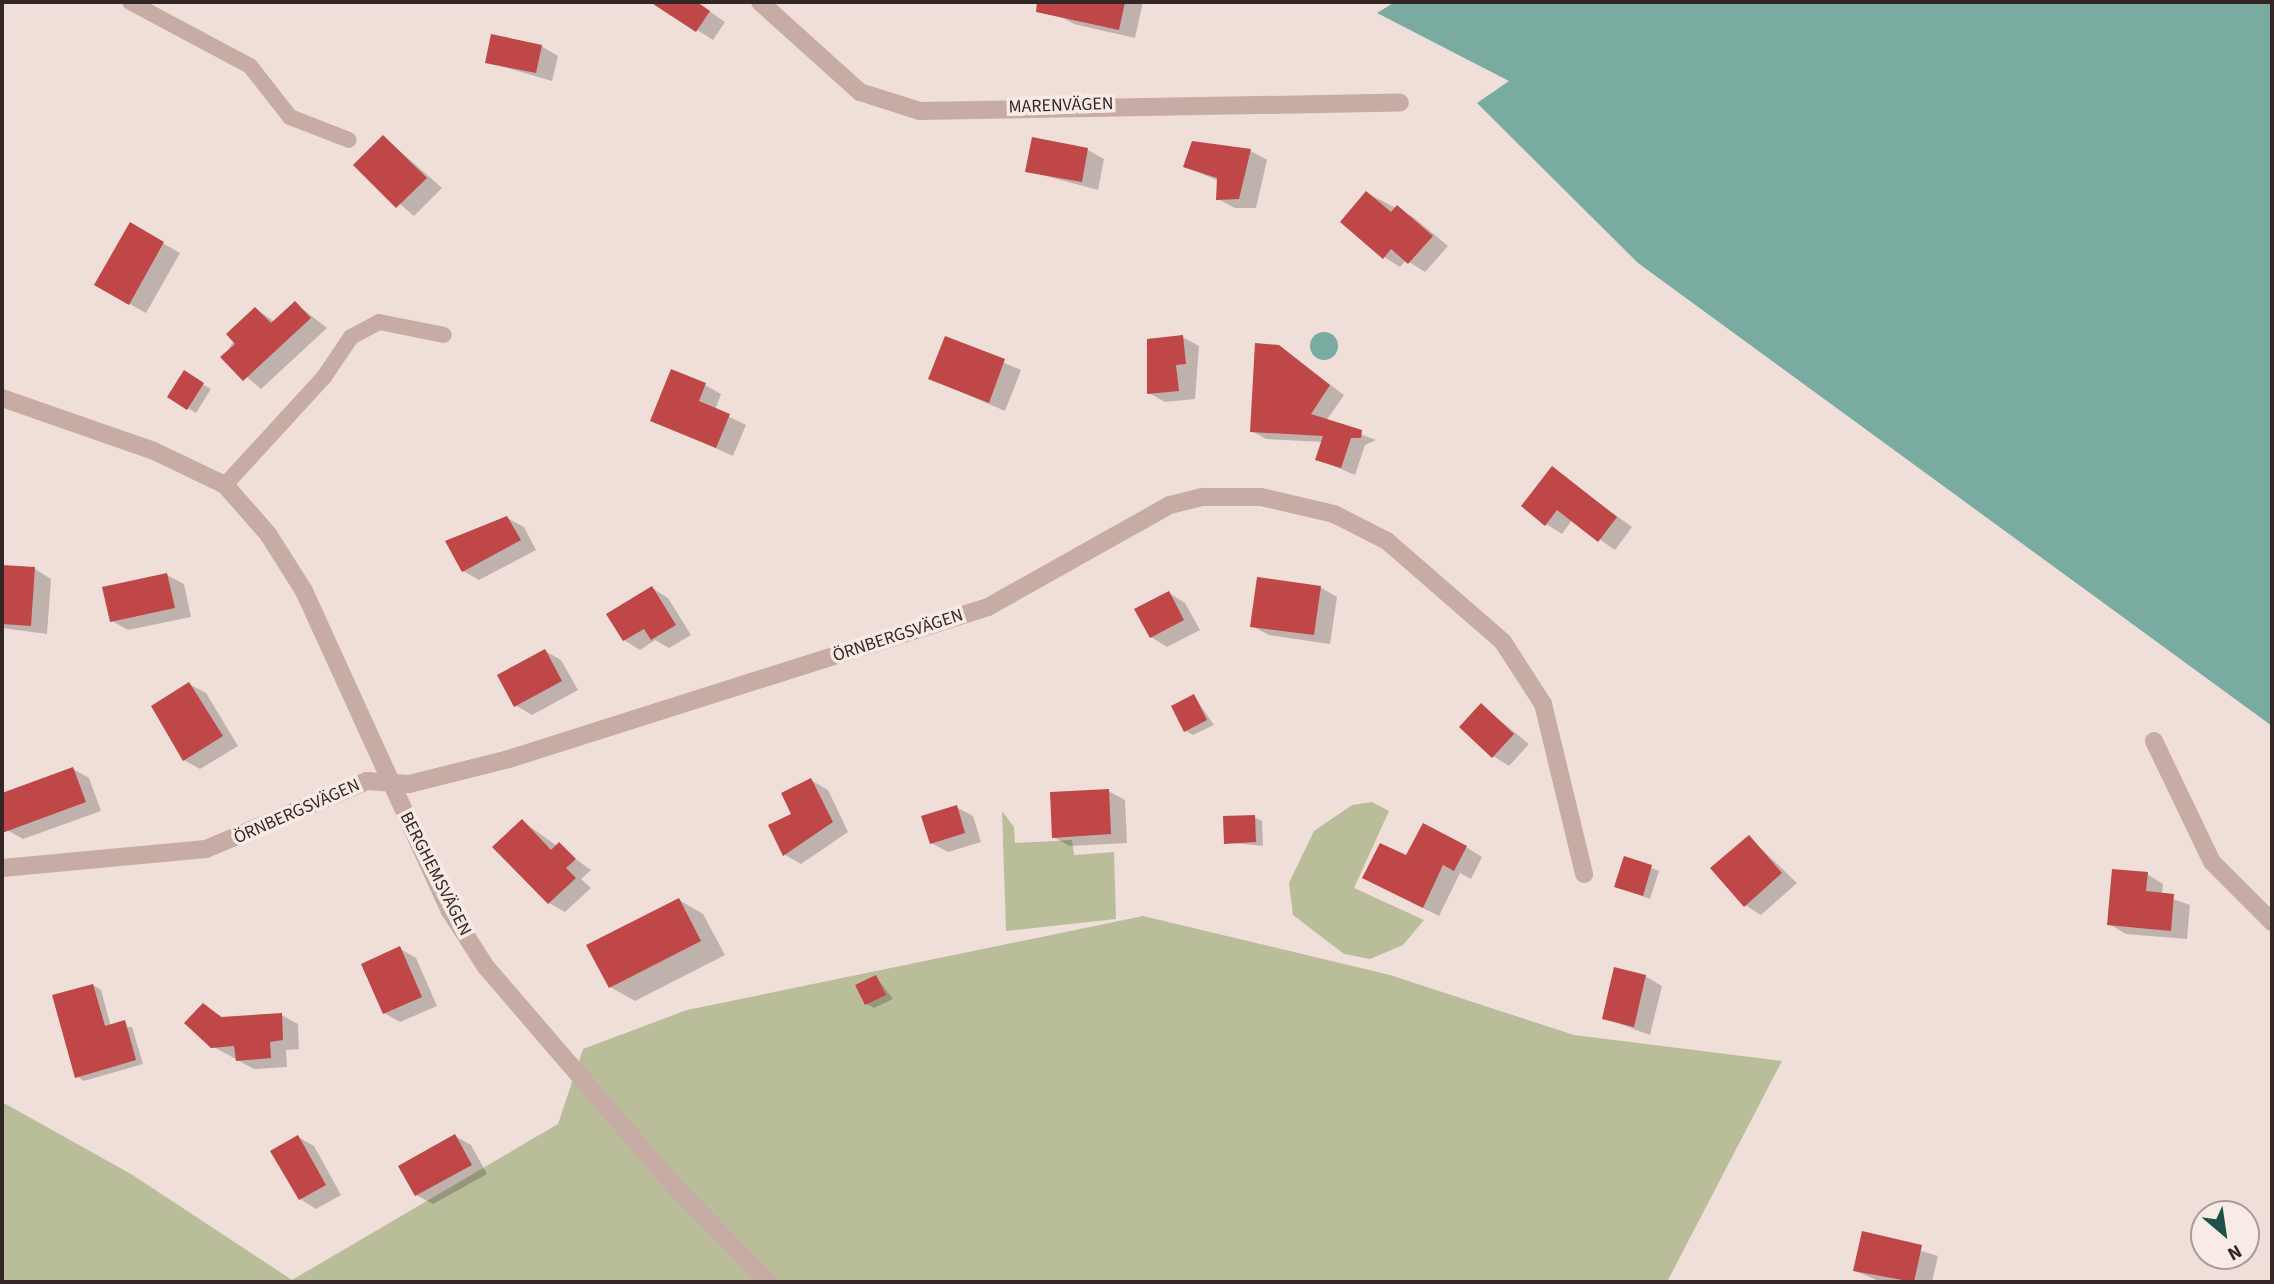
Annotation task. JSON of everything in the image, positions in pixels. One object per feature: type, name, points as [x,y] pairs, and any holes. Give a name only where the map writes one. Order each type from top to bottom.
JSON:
[{"type":"street","name":"MARENVÄGEN","points":[[760,2],[860,92],[920,111],[1399,103]]},
{"type":"street","name":"BERGHEMSVÄGEN","points":[[2,398],[155,451],[225,485],[268,534],[304,591],[388,781],[450,911],[486,967],[678,1190],[768,1282]]},
{"type":"street","name":"ÖRNBERGSVÄGEN","points":[[2,868],[177,856],[227,842],[367,781],[409,784],[509,759],[988,607],[1170,505],[1203,497],[1261,497],[1334,514],[1388,541],[1503,642],[1543,704],[1584,874]]},
{"type":"street","points":[[2154,741],[2212,863],[2272,922]]},
{"type":"lane","points":[[130,2],[250,66],[290,117],[349,140]]},
{"type":"lane","points":[[225,485],[324,377],[351,337],[379,322],[444,335]]},
{"type":"green space","points":[[1372,802],[1389,811],[1354,888],[1424,920],[1403,945],[1370,959],[1344,954],[1293,915],[1289,883],[1314,831],[1352,805]]},
{"type":"green space","points":[[1002,811],[1014,827],[1015,843],[1072,840],[1074,855],[1114,852],[1116,919],[1006,931]]},
{"type":"green space","points":[[1143,916],[1390,975],[1574,1035],[1782,1061],[1667,1282],[2,1282],[2,1102],[131,1174],[292,1280],[558,1124],[583,1049],[687,1010]]},
{"type":"water","points":[[1395,2],[2272,2],[2272,726],[1638,263],[1477,103],[1509,81],[1377,13]]},
{"type":"water","points":[[1324,332],[1334,336],[1338,346],[1334,356],[1324,360],[1314,356],[1310,346],[1314,336]]},
{"type":"building","points":[[650,2],[697,2],[710,11],[696,32]]},
{"type":"building","points":[[1037,2],[1125,2],[1119,30],[1036,12]]},
{"type":"building","points":[[491,34],[542,45],[536,73],[485,63]]},
{"type":"building","points":[[383,135],[427,178],[396,208],[353,165]]},
{"type":"building","points":[[1032,137],[1088,148],[1082,182],[1025,172]]},
{"type":"building","points":[[1192,141],[1251,149],[1239,199],[1216,200],[1217,178],[1183,167]]},
{"type":"building","points":[[1366,191],[1391,212],[1397,205],[1433,236],[1408,264],[1391,249],[1383,259],[1340,222]]},
{"type":"building","points":[[130,222],[164,242],[129,305],[94,285]]},
{"type":"building","points":[[295,301],[311,318],[243,381],[220,357],[235,344],[226,334],[255,307],[271,323]]},
{"type":"building","points":[[1183,335],[1186,364],[1176,365],[1179,391],[1147,394],[1147,339]]},
{"type":"building","points":[[945,336],[1005,359],[989,403],[928,379]]},
{"type":"building","points":[[1255,343],[1279,345],[1330,385],[1311,414],[1362,430],[1361,438],[1351,438],[1341,468],[1315,460],[1323,436],[1250,432]]},
{"type":"building","points":[[671,369],[706,383],[699,401],[730,414],[716,448],[650,421]]},
{"type":"building","points":[[184,370],[204,383],[187,410],[167,397]]},
{"type":"building","points":[[1552,466],[1617,517],[1598,542],[1557,510],[1545,526],[1521,506]]},
{"type":"building","points":[[507,516],[521,540],[462,572],[445,541]]},
{"type":"building","points":[[2,565],[35,567],[31,626],[2,624]]},
{"type":"building","points":[[167,573],[175,608],[110,622],[102,587]]},
{"type":"building","points":[[1257,577],[1321,586],[1314,635],[1250,627]]},
{"type":"building","points":[[652,586],[676,625],[651,640],[644,629],[623,641],[606,614]]},
{"type":"building","points":[[1169,591],[1184,620],[1150,638],[1134,609]]},
{"type":"building","points":[[545,649],[562,681],[514,707],[497,675]]},
{"type":"building","points":[[189,682],[223,736],[183,761],[151,706]]},
{"type":"building","points":[[1194,694],[1207,720],[1184,732],[1171,706]]},
{"type":"building","points":[[1481,703],[1514,734],[1492,758],[1459,727]]},
{"type":"building","points":[[73,767],[86,802],[2,833],[2,793]]},
{"type":"building","points":[[811,778],[833,822],[783,856],[768,825],[791,814],[781,793]]},
{"type":"building","points":[[1109,789],[1111,834],[1052,838],[1050,792]]},
{"type":"building","points":[[957,805],[965,833],[930,844],[921,816]]},
{"type":"building","points":[[1255,815],[1256,842],[1224,844],[1223,816]]},
{"type":"building","points":[[522,819],[551,850],[559,842],[576,859],[566,868],[576,878],[548,904],[492,847]]},
{"type":"building","points":[[1423,823],[1467,846],[1454,871],[1443,865],[1423,908],[1362,878],[1380,843],[1406,855]]},
{"type":"building","points":[[1749,835],[1782,873],[1744,907],[1710,868]]},
{"type":"building","points":[[1624,856],[1652,865],[1643,896],[1614,887]]},
{"type":"building","points":[[2112,869],[2148,872],[2146,891],[2174,894],[2171,931],[2107,925]]},
{"type":"building","points":[[679,898],[701,941],[609,988],[586,945]]},
{"type":"building","points":[[400,946],[422,997],[383,1014],[361,964]]},
{"type":"building","points":[[1614,967],[1646,975],[1634,1027],[1602,1019]]},
{"type":"building","points":[[876,975],[886,995],[865,1005],[855,985]]},
{"type":"building","points":[[93,984],[105,1026],[125,1020],[136,1060],[75,1078],[52,995]]},
{"type":"building","points":[[203,1003],[221,1017],[282,1013],[283,1040],[270,1042],[271,1058],[236,1061],[234,1046],[211,1048],[184,1023]]},
{"type":"building","points":[[455,1134],[472,1165],[415,1196],[398,1166]]},
{"type":"building","points":[[298,1135],[326,1185],[299,1200],[270,1151]]},
{"type":"building","points":[[1862,1231],[1922,1245],[1914,1282],[1853,1271]]}]
